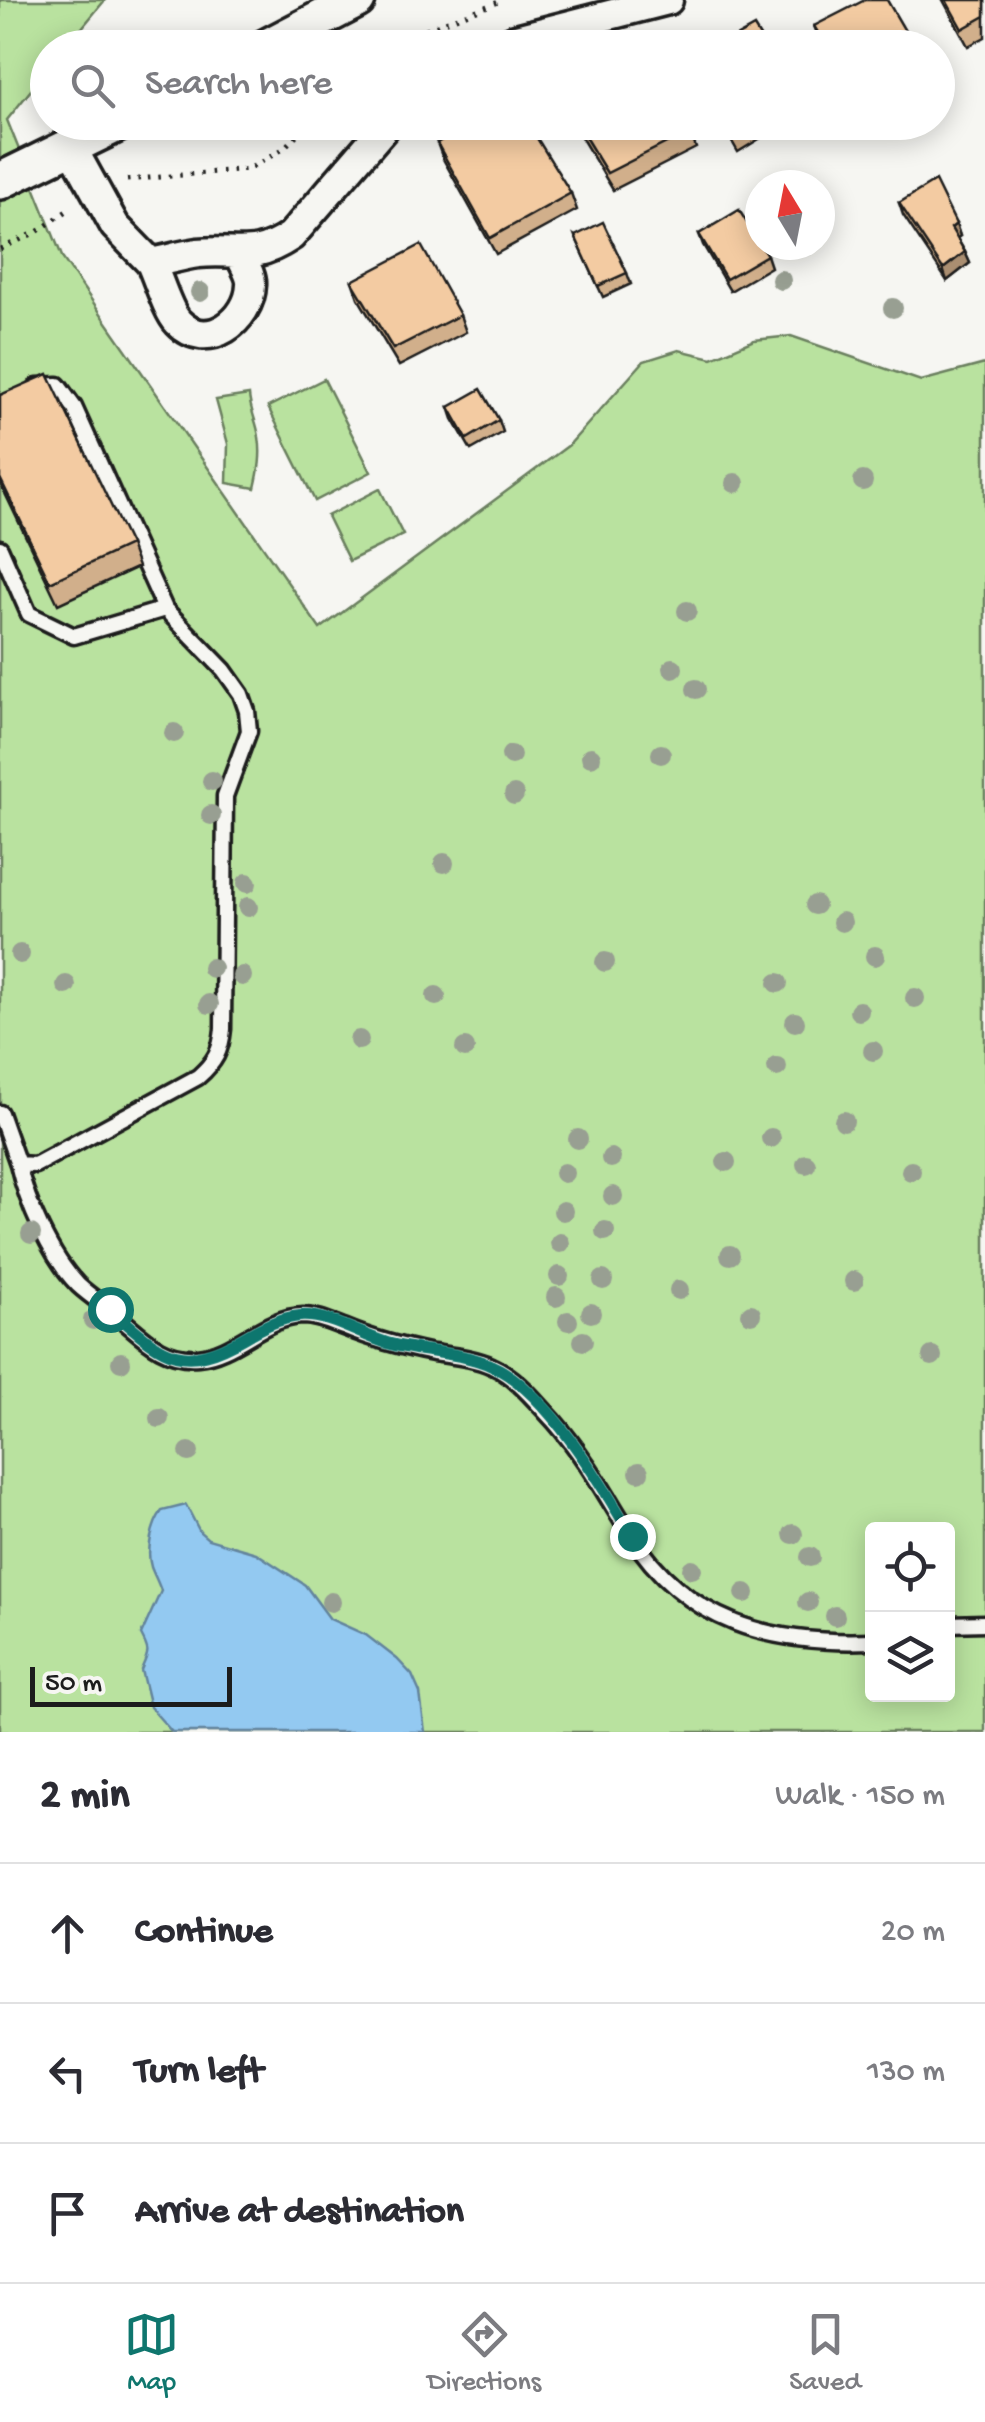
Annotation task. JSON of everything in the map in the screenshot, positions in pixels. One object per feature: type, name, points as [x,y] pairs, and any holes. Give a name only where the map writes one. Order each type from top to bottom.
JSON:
[{"type":"street","points":[[300,30],[357,0]]},
{"type":"street","points":[[551,30],[668,0]]},
{"type":"street","points":[[0,180],[87,140]]},
{"type":"street","points":[[151,264],[200,253],[240,256],[272,248],[291,236],[374,140]]},
{"type":"street","points":[[72,148],[115,226],[151,264],[178,322],[199,333],[216,334],[234,322],[246,308],[252,283],[240,256]]},
{"type":"lane","points":[[18,1164],[35,1165],[48,1159],[198,1077],[221,1049],[225,796],[249,731],[241,694],[224,670],[164,609],[74,407],[58,385],[42,384],[28,391]]},
{"type":"lane","points":[[0,548],[30,614],[74,636],[164,609]]},
{"type":"lane","points":[[0,1114],[28,1202],[64,1268],[80,1287],[158,1349],[182,1357],[202,1357],[279,1320],[301,1316],[321,1318],[386,1343],[494,1366],[528,1392],[574,1444],[654,1567],[692,1601],[718,1617],[779,1636],[820,1643],[865,1641]]},
{"type":"lane","points":[[955,1624],[985,1623]]},
{"type":"path","points":[[423,30],[504,0]]},
{"type":"path","points":[[128,180],[248,169],[292,140]]},
{"type":"path","points":[[0,249],[37,232],[71,208]]},
{"type":"green space","points":[[0,0],[105,0],[80,30],[30,30],[30,91],[7,120],[63,259],[320,629],[569,445],[644,361],[679,350],[712,358],[754,340],[791,336],[921,381],[985,364],[985,1732],[0,1732]]},
{"type":"green space","points":[[324,379],[371,472],[315,501],[268,407]]},
{"type":"green space","points":[[249,395],[260,444],[255,488],[227,483],[228,444],[216,400]]},
{"type":"green space","points":[[380,489],[403,535],[349,561],[327,516]]},
{"type":"water","points":[[186,1505],[208,1539],[256,1553],[305,1585],[330,1619],[366,1635],[397,1659],[412,1675],[420,1693],[425,1732],[172,1732],[150,1707],[141,1670],[147,1652],[141,1635],[161,1591],[150,1561],[153,1530],[162,1511]]},
{"type":"building","points":[[865,0],[887,0],[904,30],[816,30],[814,26]]},
{"type":"building","points":[[946,0],[985,0],[985,16],[962,29]]},
{"type":"building","points":[[538,140],[571,193],[490,238],[437,143]]},
{"type":"building","points":[[587,140],[672,140],[607,173]]},
{"type":"building","points":[[935,181],[956,224],[951,228],[965,252],[943,269],[899,203]]},
{"type":"building","points":[[739,210],[745,220],[745,260],[758,260],[726,279],[699,234]]},
{"type":"building","points":[[603,222],[627,273],[598,286],[575,236]]},
{"type":"building","points":[[421,245],[460,315],[393,349],[352,281]]},
{"type":"building","points":[[48,374],[130,545],[50,582],[0,478],[0,395]]},
{"type":"building","points":[[481,389],[499,420],[467,439],[449,407]]},
{"type":"route","points":[[110,1309],[158,1349],[182,1357],[202,1357],[223,1350],[279,1320],[301,1316],[321,1318],[404,1348],[494,1366],[528,1392],[574,1444],[632,1536]]}]
